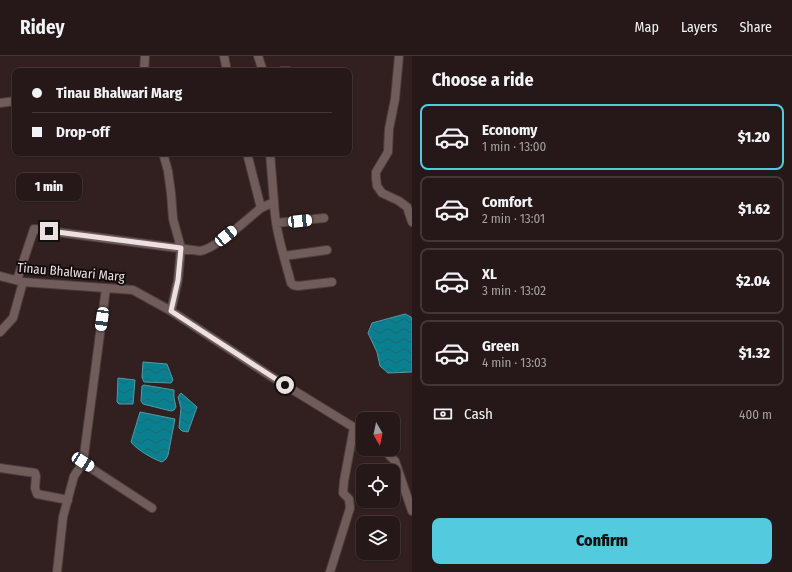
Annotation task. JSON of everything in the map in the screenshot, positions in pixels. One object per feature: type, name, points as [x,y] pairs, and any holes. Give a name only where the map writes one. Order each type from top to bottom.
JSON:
[{"type":"street","points":[[144,68],[145,56]]},
{"type":"street","points":[[224,56],[226,68]]},
{"type":"street","points":[[258,56],[262,68]]},
{"type":"street","points":[[399,56],[395,99],[389,129],[388,152],[376,172],[376,178],[377,186],[382,192],[408,207],[412,222]]},
{"type":"street","points":[[0,103],[12,102]]},
{"type":"street","points":[[164,156],[170,186],[173,219],[181,248],[178,280],[171,311]]},
{"type":"street","points":[[249,156],[261,208]]},
{"type":"street","points":[[270,156],[276,223],[291,283],[298,286],[332,282]]},
{"type":"street","points":[[0,332],[13,318],[20,281],[34,229],[205,251],[215,246],[261,208],[274,202]]},
{"type":"street","points":[[276,223],[324,218]]},
{"type":"street","points":[[284,256],[328,250]]},
{"type":"street","name":"Tinau Bhalwari Marg","points":[[0,276],[20,281],[133,290],[171,311],[272,378],[354,427]]},
{"type":"street","points":[[57,572],[63,517],[74,476],[83,462],[106,288]]},
{"type":"street","points":[[330,572],[350,508],[349,499],[343,493],[354,427]]},
{"type":"street","points":[[390,456],[395,461],[412,511]]},
{"type":"street","points":[[83,462],[152,508]]},
{"type":"street","points":[[0,468],[35,473],[35,488],[37,494],[68,500]]},
{"type":"water","points":[[405,314],[411,317],[412,320],[412,372],[388,373],[380,366],[377,352],[368,333],[372,323]]},
{"type":"water","points":[[143,362],[167,364],[173,380],[171,383],[144,382],[142,377]]},
{"type":"water","points":[[118,378],[135,380],[133,404],[119,404],[117,402]]},
{"type":"water","points":[[144,385],[174,390],[176,407],[174,410],[171,411],[143,404],[141,401],[142,386]]},
{"type":"water","points":[[181,393],[197,407],[188,432],[182,431],[179,428],[181,408],[178,397]]},
{"type":"water","points":[[140,412],[175,419],[168,455],[162,462],[145,454],[131,442]]},
{"type":"route","points":[[49,231],[181,248],[178,280],[171,311],[216,342],[285,385]]}]
